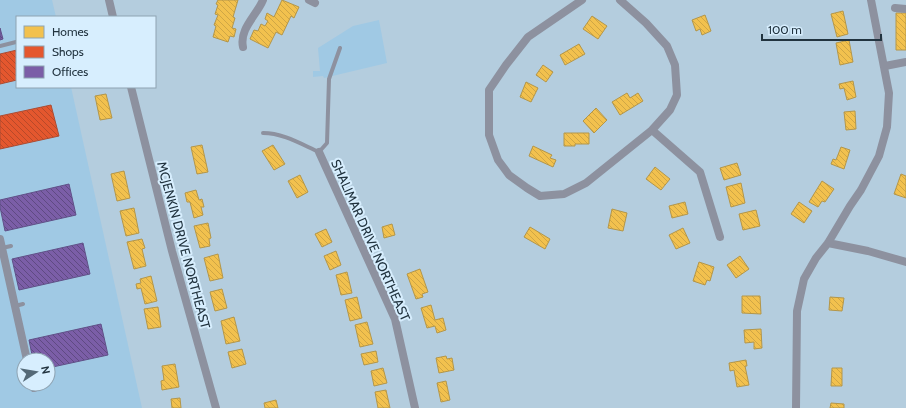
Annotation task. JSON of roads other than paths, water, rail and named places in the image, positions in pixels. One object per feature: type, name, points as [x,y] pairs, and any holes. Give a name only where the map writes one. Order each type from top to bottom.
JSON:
[{"type":"street","points":[[109,0],[113,16]]},
{"type":"street","points":[[242,47],[245,30],[261,6],[263,0]]},
{"type":"street","points":[[582,0],[528,37],[489,90],[488,135],[498,160],[509,175],[526,188],[540,196],[564,194],[586,183],[652,130],[670,110],[677,94],[675,64],[667,46],[646,23],[620,0]]},
{"type":"street","points":[[796,408],[797,311],[804,279],[816,258],[828,243],[861,190],[879,156],[887,127],[889,93],[871,0]]},
{"type":"street","points":[[895,8],[906,9]]},
{"type":"street","points":[[884,66],[906,62]]},
{"type":"street","name":"MCJENKIN DRIVE NORTHEAST","points":[[131,88],[172,251],[216,408]]},
{"type":"street","points":[[652,130],[700,172],[720,237]]},
{"type":"street","name":"SHALIMAR DRIVE NORTHEAST","points":[[319,152],[395,319],[415,408]]},
{"type":"street","points":[[828,243],[868,251],[906,262]]},
{"type":"street","points":[[1,244],[19,305],[26,352]]},
{"type":"lane","points":[[0,46],[16,42]]},
{"type":"lane","points":[[263,133],[280,135],[319,152],[327,143],[329,79],[340,48]]},
{"type":"lane","points":[[1,244],[11,246]]}]
